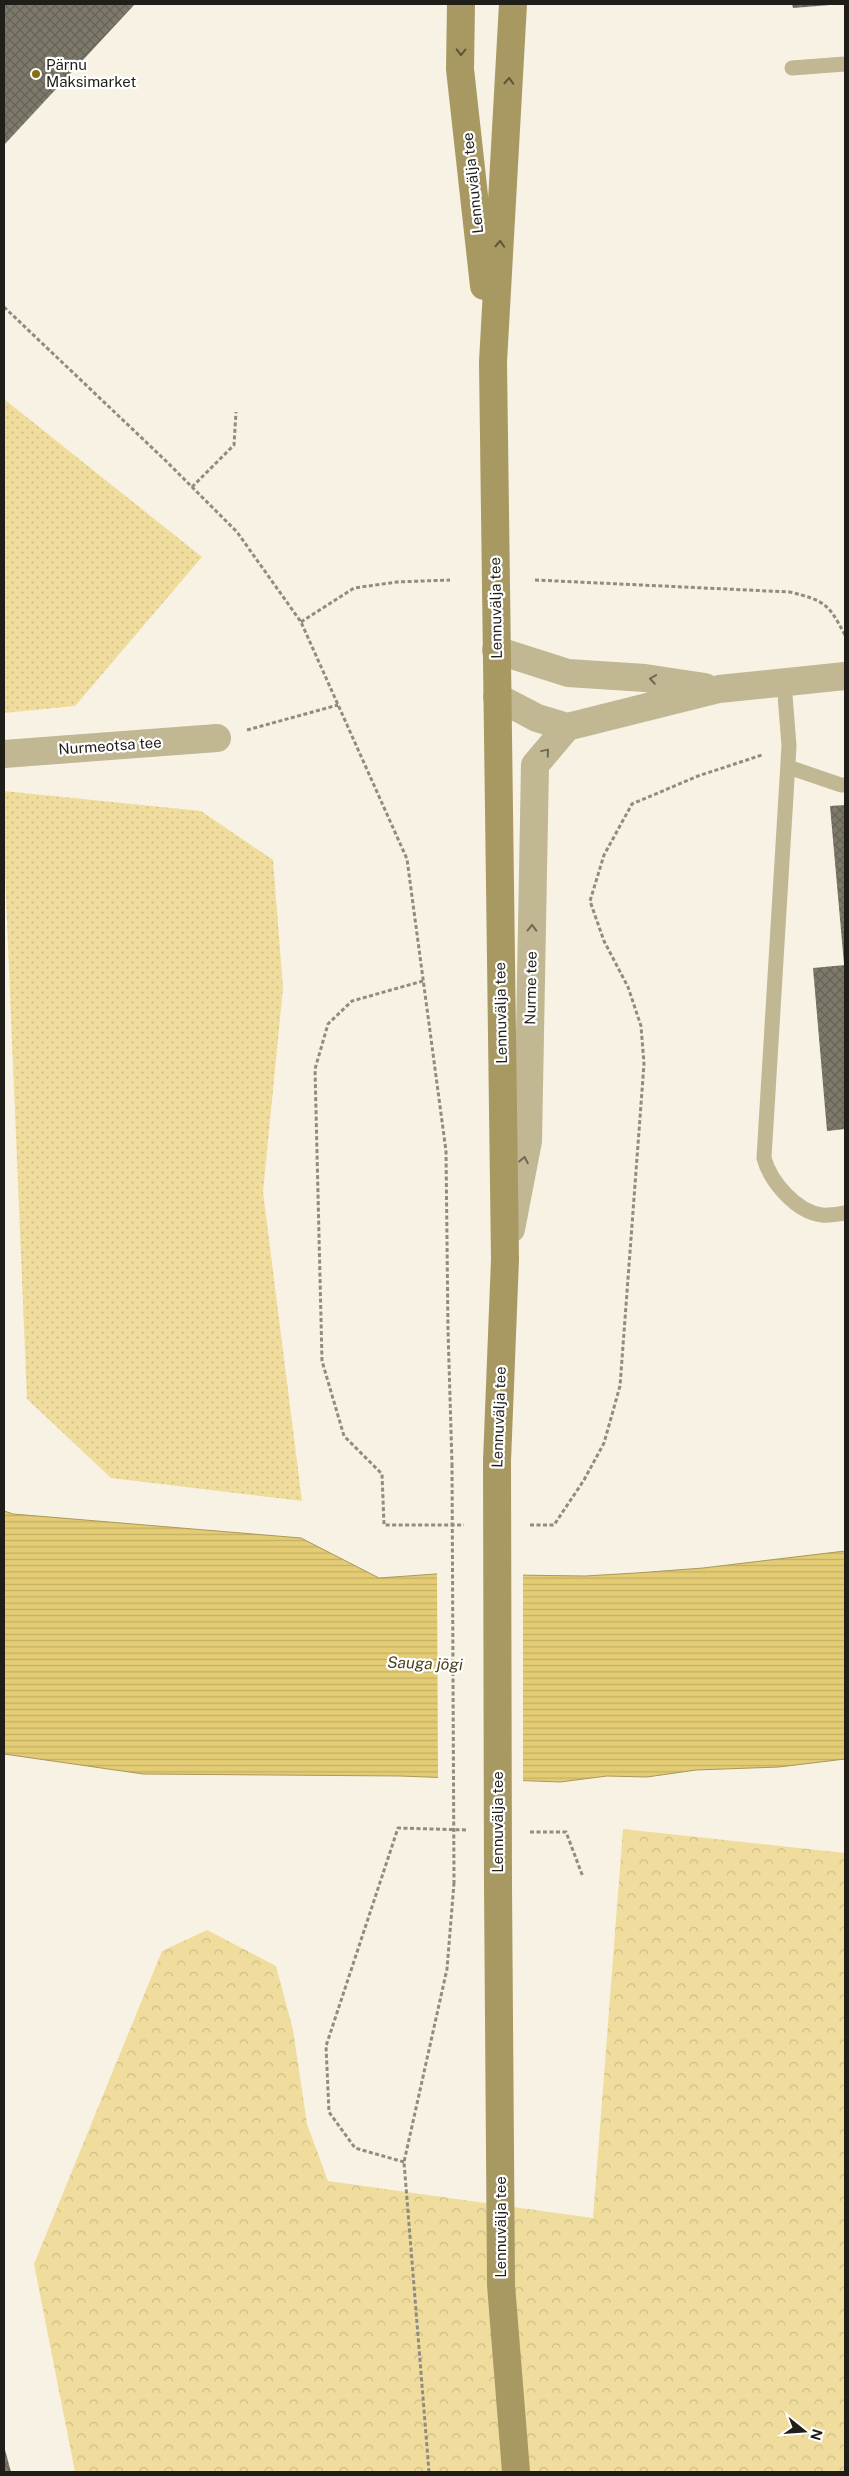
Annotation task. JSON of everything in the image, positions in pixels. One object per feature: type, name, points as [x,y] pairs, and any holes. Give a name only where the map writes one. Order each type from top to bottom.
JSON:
[{"type":"main road","name":"Lennuvälja tee","points":[[461,4],[460,69],[493,362]]},
{"type":"main road","name":"Lennuvälja tee","points":[[513,4],[493,362],[505,1259],[496,1461],[501,2285],[516,2472]]},
{"type":"street","points":[[496,650],[568,673],[644,678],[719,689]]},
{"type":"street","points":[[497,697],[536,718],[567,727],[719,689],[845,676]]},
{"type":"street","name":"Nurme tee","points":[[505,1259],[528,1141],[535,765],[567,727]]},
{"type":"street","name":"Nurmeotsa tee","points":[[4,754],[217,738]]},
{"type":"lane","points":[[792,68],[845,64]]},
{"type":"lane","points":[[784,682],[789,746],[764,1158],[776,1184],[797,1203],[821,1215],[845,1214]]},
{"type":"lane","points":[[788,767],[845,785]]},
{"type":"path","points":[[4,308],[237,532],[301,622],[407,859],[446,1151],[452,1464],[454,1883],[447,1970],[404,2162],[429,2472]]},
{"type":"path","points":[[192,487],[234,445],[236,412]]},
{"type":"path","points":[[301,622],[354,588],[397,582],[450,580]]},
{"type":"path","points":[[535,580],[790,592],[812,597],[832,609],[845,635]]},
{"type":"path","points":[[217,738],[338,705]]},
{"type":"path","points":[[524,1525],[554,1526],[584,1480],[604,1443],[620,1386],[644,1064],[641,1026],[628,987],[604,941],[590,900],[604,854],[632,804],[698,776],[789,746]]},
{"type":"path","points":[[423,981],[352,1001],[328,1024],[315,1069],[322,1361],[344,1436],[382,1474],[384,1525],[474,1525]]},
{"type":"path","points":[[404,2162],[355,2148],[329,2112],[326,2046],[398,1828],[468,1830]]},
{"type":"path","points":[[527,1832],[566,1832],[583,1877]]},
{"type":"green space","points":[[4,399],[202,557],[75,706],[4,713]]},
{"type":"green space","points":[[4,791],[201,811],[273,860],[283,988],[263,1192],[302,1501],[111,1478],[27,1399],[4,849]]},
{"type":"green space","points":[[623,1829],[845,1853],[845,2472],[75,2472],[34,2264],[162,1951],[207,1930],[276,1966],[293,2030],[307,2124],[328,2181],[593,2218]]},
{"type":"water","name":"Sauga jõgi","points":[[4,1511],[13,1514],[301,1538],[379,1578],[436,1574],[585,1576],[703,1568],[845,1551],[845,1759],[779,1767],[696,1770],[647,1777],[607,1776],[560,1782],[400,1776],[143,1774],[4,1754]]},
{"type":"pier","points":[[437,1571],[523,1572],[523,1783],[438,1780]]},
{"type":"building","name":"Pärnu Maksimarket","points":[[4,4],[135,4],[4,145]]},
{"type":"building","points":[[792,4],[830,4],[830,5],[793,8]]},
{"type":"building","points":[[845,805],[845,964],[844,964],[830,806]]},
{"type":"building","points":[[845,965],[845,1129],[827,1131],[813,968]]},
{"type":"building","points":[[4,2446],[11,2472],[4,2472]]},
{"type":"place","name":"Pärnu Maksimarket","points":[[36,74]]}]
